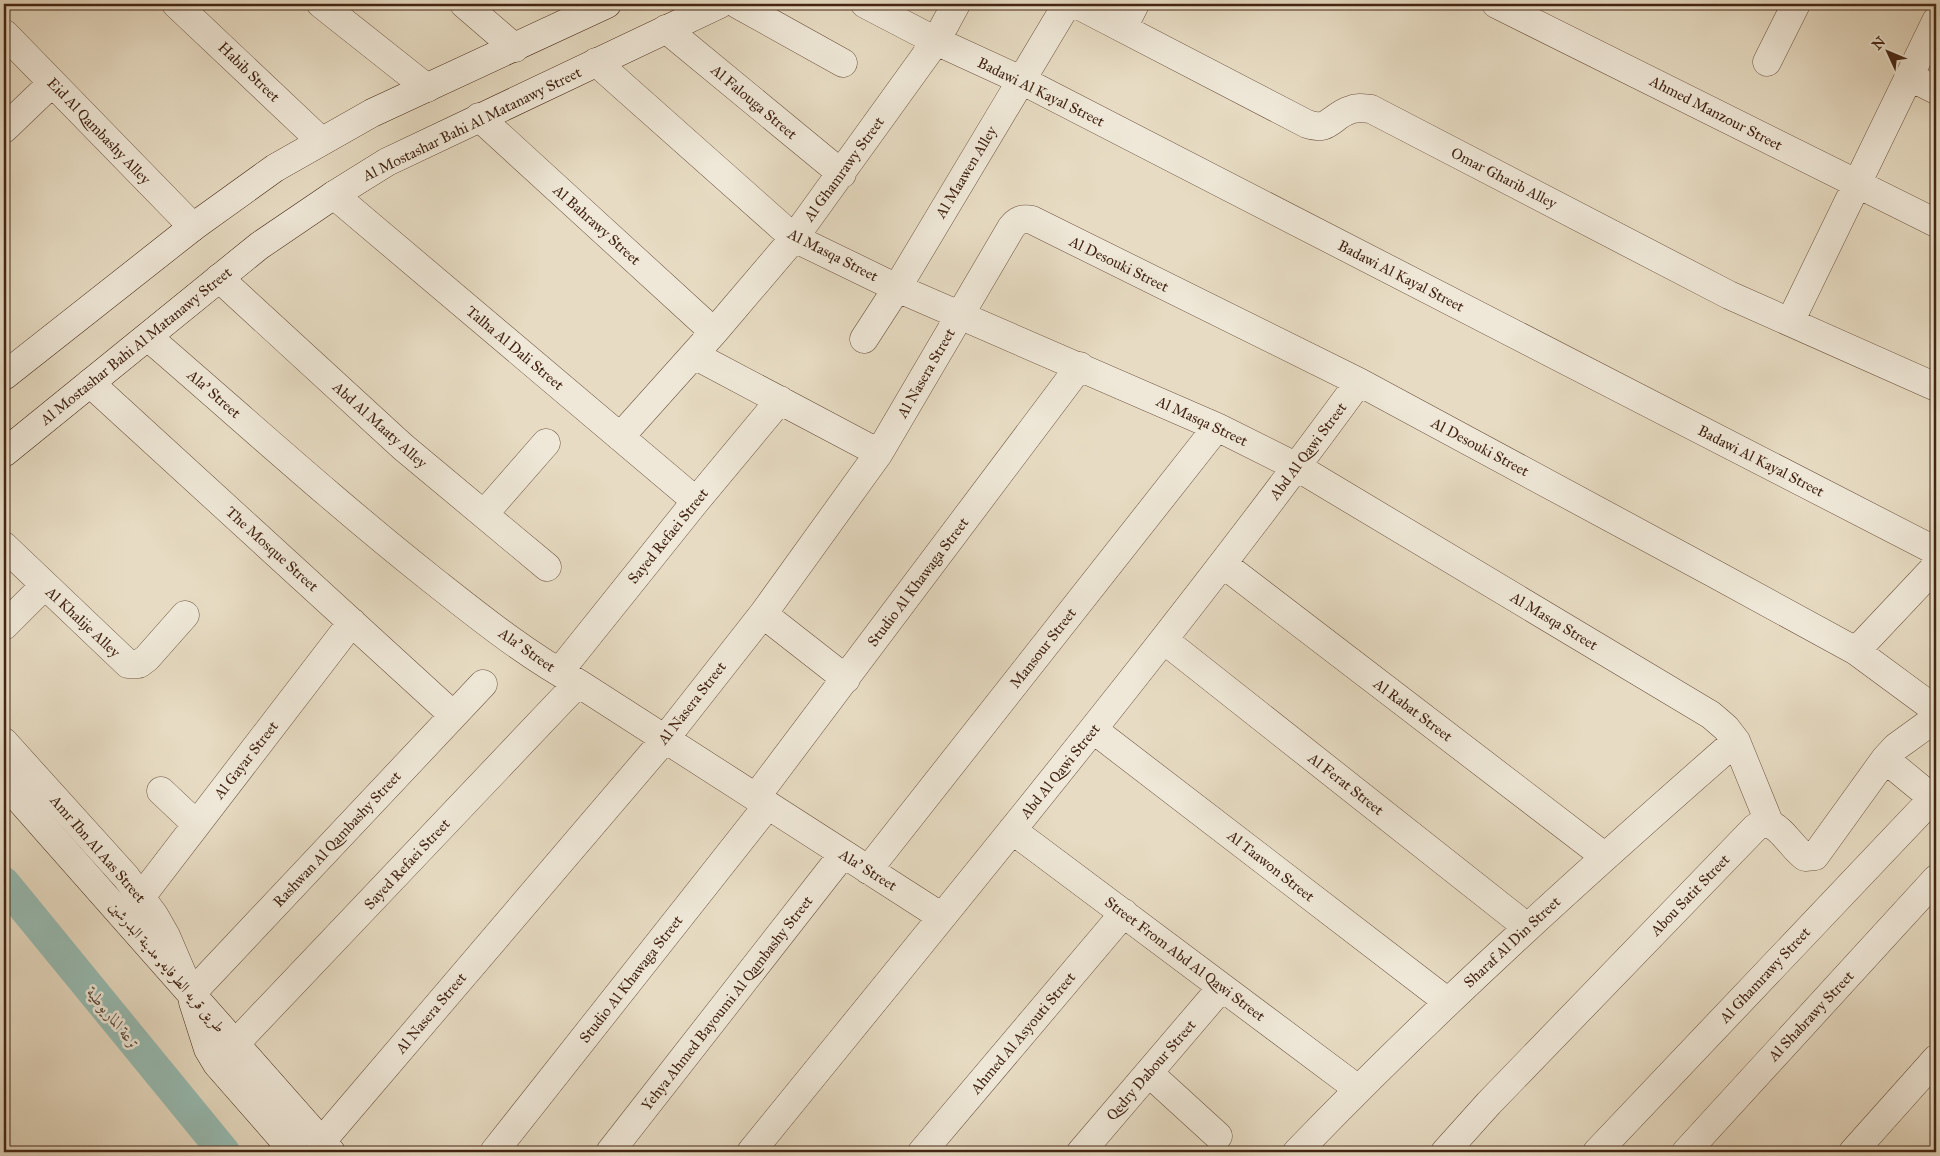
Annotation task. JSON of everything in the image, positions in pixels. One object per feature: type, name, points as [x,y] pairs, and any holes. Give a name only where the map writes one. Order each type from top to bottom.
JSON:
[{"type":"street","name":"Habib Street","points":[[176,4],[321,141]]},
{"type":"street","points":[[321,4],[427,88]]},
{"type":"street","points":[[464,4],[515,48]]},
{"type":"street","points":[[4,376],[193,227],[275,168],[372,113],[607,4]]},
{"type":"street","name":"Al Mostashar Bahi Al Matanawy Street","points":[[4,453],[258,246],[334,195],[387,162],[720,4]]},
{"type":"street","points":[[737,4],[843,64]]},
{"type":"street","name":"Badawi Al Kayal Street","points":[[865,4],[936,41],[1021,80],[1936,551]]},
{"type":"street","name":"Al Ghamrawy Street","points":[[620,437],[694,355],[794,238],[842,174],[936,41],[956,4]]},
{"type":"street","name":"Al Maawen Alley","points":[[864,339],[897,288],[1067,4]]},
{"type":"street","name":"Omar Gharib Alley","points":[[1076,4],[1316,127],[1326,126],[1349,110],[1371,109],[1729,295],[1936,387]]},
{"type":"street","points":[[1122,28],[1135,4]]},
{"type":"street","name":"Ahmed Manzour Street","points":[[1496,4],[1936,223]]},
{"type":"street","points":[[1767,62],[1796,4]]},
{"type":"street","points":[[1790,322],[1936,21]]},
{"type":"street","name":"Al Falouga Street","points":[[666,29],[842,174]]},
{"type":"street","name":"Eid Al Qambashy Alley","points":[[4,34],[193,227]]},
{"type":"street","name":"Al Masqa Street","points":[[596,62],[794,238],[897,288],[1217,427],[1297,467],[1711,715],[1726,728],[1736,741],[1768,822]]},
{"type":"street","points":[[1910,77],[1936,90]]},
{"type":"street","points":[[4,129],[52,82]]},
{"type":"street","name":"Al Bahrawy Street","points":[[479,117],[714,332]]},
{"type":"street","name":"Talha Al Dali Street","points":[[334,195],[696,501]]},
{"type":"street","name":"Al Desouki Street","points":[[1011,228],[1016,222],[1024,219],[1032,220],[1359,382],[1856,651],[1936,710]]},
{"type":"street","name":"Al Nasera Street","points":[[327,1147],[664,740],[763,614],[880,453],[1011,228]]},
{"type":"street","name":"Abd Al Maaty Alley","points":[[220,278],[403,447],[547,567]]},
{"type":"street","name":"Ala' Street","points":[[148,336],[391,547],[474,612],[568,678],[942,917]]},
{"type":"street","points":[[694,355],[880,453]]},
{"type":"street","name":"Studio Al Khawaga Street","points":[[494,1152],[762,801],[846,678],[1080,366]]},
{"type":"street","name":"Abd Al Qawi Street","points":[[751,1152],[1094,730],[1297,467],[1359,382]]},
{"type":"street","name":"The Mosque Street","points":[[90,383],[453,715]]},
{"type":"street","name":"Sayed Refaei Street","points":[[235,1044],[568,678],[696,501],[780,400]]},
{"type":"street","name":"Mansour Street","points":[[868,870],[1217,427]]},
{"type":"street","points":[[484,514],[546,443]]},
{"type":"street","name":"Al Khalije Alley","points":[[4,546],[128,664],[139,664],[147,658],[185,615]]},
{"type":"street","name":"Al Rabat Street","points":[[1223,564],[1604,856]]},
{"type":"street","points":[[1856,651],[1936,566]]},
{"type":"street","points":[[4,626],[45,586]]},
{"type":"street","points":[[763,614],[846,678]]},
{"type":"street","name":"Al Gayar Street","points":[[141,897],[352,622]]},
{"type":"street","name":"Al Ferat Street","points":[[1164,640],[1527,928]]},
{"type":"street","name":"Rashwan Al Qambashy Street","points":[[191,994],[483,684]]},
{"type":"street","points":[[1768,822],[1774,825],[1796,850],[1805,857],[1815,856],[1885,759],[1896,747],[1936,718]]},
{"type":"street","name":"Al Taawon Street","points":[[1094,730],[1448,1002]]},
{"type":"street","name":"Sharaf Al Din Street","points":[[1297,1152],[1358,1088],[1527,928],[1604,856],[1736,741]]},
{"type":"street","name":"Amr Ibn Al Aas Street","points":[[4,742],[126,877],[141,897],[166,936],[191,994]]},
{"type":"street","points":[[1885,759],[1935,799]]},
{"type":"street","name":"طريق قريه الطرفايه, مدينة البدرشين","points":[[4,782],[327,1147]]},
{"type":"street","points":[[161,791],[196,824]]},
{"type":"street","name":"Al Ghamrawy Street","points":[[1597,1152],[1935,799]]},
{"type":"street","name":"Abou Satit Street","points":[[1445,1152],[1489,1103],[1720,863],[1755,828],[1761,823],[1768,822]]},
{"type":"street","name":"Street From Abd Al Qawi Street","points":[[1012,830],[1358,1088]]},
{"type":"street","name":"Yehya Ahmed Bayoumi Al Qambashy Street","points":[[610,1152],[843,854]]},
{"type":"street","name":"Al Shabrawy Street","points":[[1686,1152],[1936,879]]},
{"type":"street","name":"Ahmed Al Asyouti Street","points":[[922,1152],[1124,913]]},
{"type":"street","name":"Qedry Dabour Street","points":[[1081,1152],[1222,988]]},
{"type":"street","points":[[191,994],[208,1048],[227,1077],[294,1152]]},
{"type":"street","points":[[1853,1152],[1936,1059]]},
{"type":"street","points":[[1149,1073],[1218,1136]]},
{"type":"waterway","name":"ترعة الماريوطية","points":[[4,883],[224,1152]]}]
